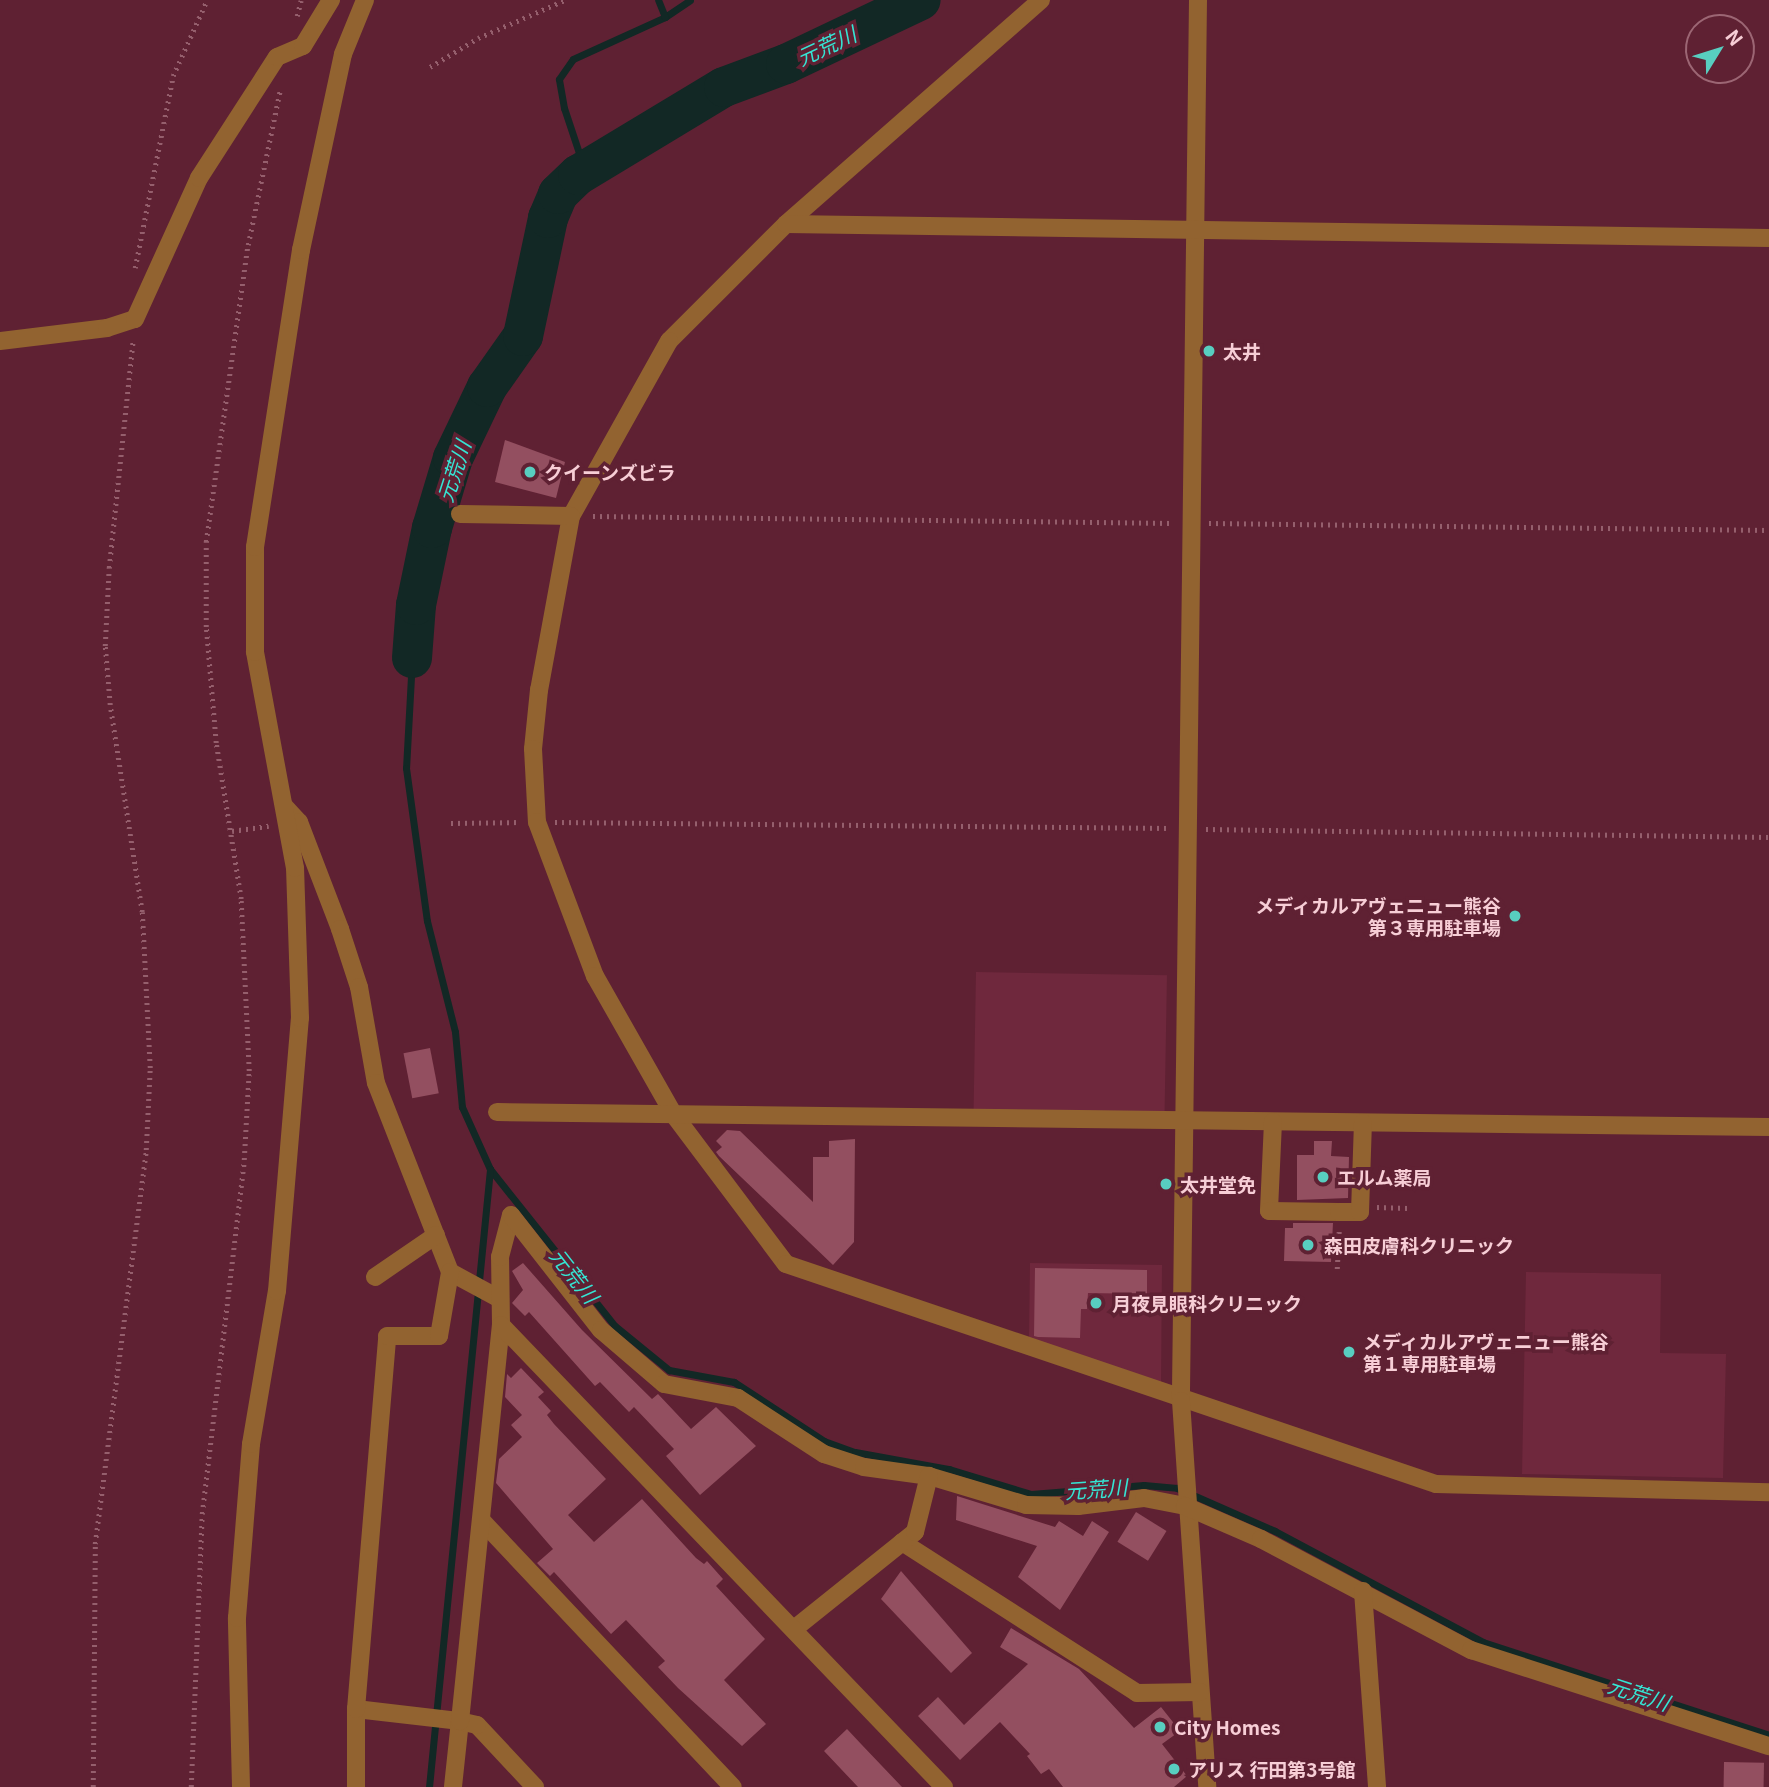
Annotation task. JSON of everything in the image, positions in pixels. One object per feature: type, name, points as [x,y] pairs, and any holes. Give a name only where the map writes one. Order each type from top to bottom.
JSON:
[{"type":"street","points":[[0,341],[107,328],[135,319],[199,178],[277,57],[303,46],[331,0]]},
{"type":"street","points":[[241,1787],[237,1618],[251,1444],[277,1292],[300,1018],[295,869],[255,652],[255,547],[301,250],[342,54],[365,0]]},
{"type":"street","points":[[1041,0],[786,224],[668,341],[571,516],[539,690],[533,749],[537,822],[595,976],[674,1115],[786,1264],[1181,1401],[1436,1485],[1769,1492]]},
{"type":"street","points":[[1198,0],[1181,1401],[1185,1506],[1207,1787]]},
{"type":"street","points":[[786,224],[1769,238]]},
{"type":"street","points":[[460,514],[571,516]]},
{"type":"street","points":[[285,815],[299,822],[340,929],[359,986],[376,1083],[436,1235],[454,1275],[494,1297]]},
{"type":"street","points":[[497,1112],[1769,1127]]},
{"type":"street","points":[[1273,1122],[1269,1211],[1339,1212],[1360,1212],[1363,1123]]},
{"type":"street","points":[[453,1787],[454,1720],[483,1522],[500,1325],[494,1297],[500,1257],[511,1215],[601,1329],[664,1384],[738,1398],[824,1454],[864,1467],[929,1476],[1026,1505],[1078,1506],[1144,1498],[1185,1506],[1363,1591],[1471,1650],[1769,1746],[1769,1732]]},
{"type":"street","points":[[375,1278],[436,1235]]},
{"type":"street","points":[[356,1787],[356,1709],[387,1336],[439,1336],[454,1275]]},
{"type":"street","points":[[500,1325],[944,1787]]},
{"type":"street","points":[[794,1629],[915,1532],[929,1476]]},
{"type":"street","points":[[483,1522],[733,1787]]},
{"type":"street","points":[[902,1542],[1137,1693],[1200,1692]]},
{"type":"street","points":[[1363,1591],[1377,1787]]},
{"type":"street","points":[[356,1709],[477,1725],[536,1787]]},
{"type":"path","points":[[133,279],[173,76],[207,0]]},
{"type":"path","points":[[289,52],[301,0]]},
{"type":"path","points":[[430,67],[478,38],[565,0]]},
{"type":"path","points":[[191,1787],[202,1514],[244,1160],[249,1071],[241,899],[216,743],[206,627],[205,542],[248,245],[281,86]]},
{"type":"path","points":[[93,1787],[95,1544],[146,1150],[150,1068],[142,912],[110,705],[105,646],[109,568],[135,319]]},
{"type":"path","points":[[232,831],[285,815]]},
{"type":"path","points":[[451,823],[1187,828],[1769,837]]},
{"type":"path","points":[[1360,1206],[1408,1208]]},
{"type":"path","points":[[1337,1269],[1339,1212]]},
{"type":"shaded area","points":[[976,972],[1167,975],[1165,1113],[974,1110]]},
{"type":"shaded area","name":"月夜見眼科クリニック","points":[[1030,1263],[1162,1265],[1161,1387],[1029,1341]]},
{"type":"shaded area","points":[[1526,1272],[1661,1274],[1660,1353],[1726,1354],[1723,1478],[1522,1474]]},
{"type":"building","name":"クイーンズビラ","points":[[505,440],[565,462],[556,498],[495,482]]},
{"type":"building","points":[[430,1048],[439,1093],[412,1098],[403,1053]]},
{"type":"building","points":[[727,1130],[740,1131],[813,1202],[813,1157],[829,1157],[829,1141],[855,1139],[854,1242],[833,1265],[719,1156],[716,1152],[722,1147],[716,1141]]},
{"type":"building","name":"エルム薬局","points":[[1314,1141],[1332,1141],[1331,1156],[1349,1157],[1348,1198],[1297,1200],[1297,1155],[1314,1155]]},
{"type":"building","name":"森田皮膚科クリニック","points":[[1293,1223],[1333,1223],[1331,1262],[1284,1261],[1285,1228],[1293,1228]]},
{"type":"building","points":[[523,1263],[582,1330],[652,1399],[658,1394],[691,1429],[716,1407],[756,1446],[700,1495],[666,1456],[674,1449],[634,1407],[629,1412],[600,1382],[595,1386],[529,1312],[525,1316],[512,1303],[523,1290],[512,1271]]},
{"type":"building","points":[[1035,1268],[1147,1270],[1147,1294],[1088,1293],[1087,1309],[1081,1309],[1080,1338],[1038,1337],[1034,1336]]},
{"type":"building","points":[[521,1368],[544,1392],[538,1397],[551,1411],[547,1415],[606,1479],[568,1515],[594,1542],[642,1499],[696,1558],[704,1564],[707,1561],[723,1579],[716,1586],[765,1639],[724,1680],[766,1724],[742,1746],[658,1667],[665,1661],[626,1620],[611,1634],[554,1572],[550,1576],[537,1563],[553,1549],[496,1483],[499,1459],[522,1437],[511,1425],[522,1415],[505,1397],[507,1374],[511,1378]]},
{"type":"building","points":[[957,1496],[1055,1527],[1059,1521],[1083,1536],[1092,1521],[1109,1532],[1060,1610],[1018,1577],[1037,1546],[956,1520]]},
{"type":"building","points":[[1136,1512],[1167,1531],[1148,1561],[1117,1542]]},
{"type":"building","points":[[901,1571],[972,1653],[951,1673],[881,1599]]},
{"type":"building","points":[[1011,1628],[1079,1669],[1134,1728],[1161,1707],[1180,1731],[1162,1744],[1187,1776],[1174,1787],[1063,1787],[1049,1769],[1041,1774],[1027,1756],[1030,1754],[1000,1722],[960,1760],[918,1716],[938,1697],[964,1725],[1028,1664],[1000,1647]]},
{"type":"building","points":[[847,1729],[902,1787],[858,1787],[824,1751]]},
{"type":"building","points":[[1724,1762],[1764,1763],[1764,1787],[1724,1787]]},
{"type":"waterway","points":[[585,171],[564,108],[559,79],[573,59],[665,17],[658,0]]},
{"type":"waterway","points":[[665,17],[690,0]]},
{"type":"waterway","name":"元荒川","points":[[412,658],[416,605],[432,528],[453,458],[487,387],[523,336],[548,218],[558,194],[578,175],[724,87],[786,64],[921,0]]},
{"type":"waterway","name":"元荒川","points":[[412,658],[406,768],[427,921],[455,1032],[462,1107],[490,1169],[615,1326],[669,1370],[734,1382],[824,1441],[855,1452],[949,1469],[1031,1494],[1144,1485],[1177,1488],[1275,1531],[1483,1642],[1769,1735]]},
{"type":"waterway","name":"元荒川","points":[[429,1787],[490,1169]]},
{"type":"place","name":"太井","points":[[1209,351]]},
{"type":"place","name":"クイーンズビラ","points":[[530,472]]},
{"type":"place","name":"メディカルアヴェニュー熊谷 第３専用駐車場","points":[[1515,916]]},
{"type":"place","name":"エルム薬局","points":[[1323,1177]]},
{"type":"place","name":"太井堂免","points":[[1166,1184]]},
{"type":"place","name":"森田皮膚科クリニック","points":[[1308,1245]]},
{"type":"place","name":"月夜見眼科クリニック","points":[[1096,1303]]},
{"type":"place","name":"メディカルアヴェニュー熊谷 第１専用駐車場","points":[[1349,1352]]},
{"type":"place","name":"City Homes","points":[[1160,1727]]},
{"type":"place","name":"アリス 行田第3号館","points":[[1174,1769]]}]
